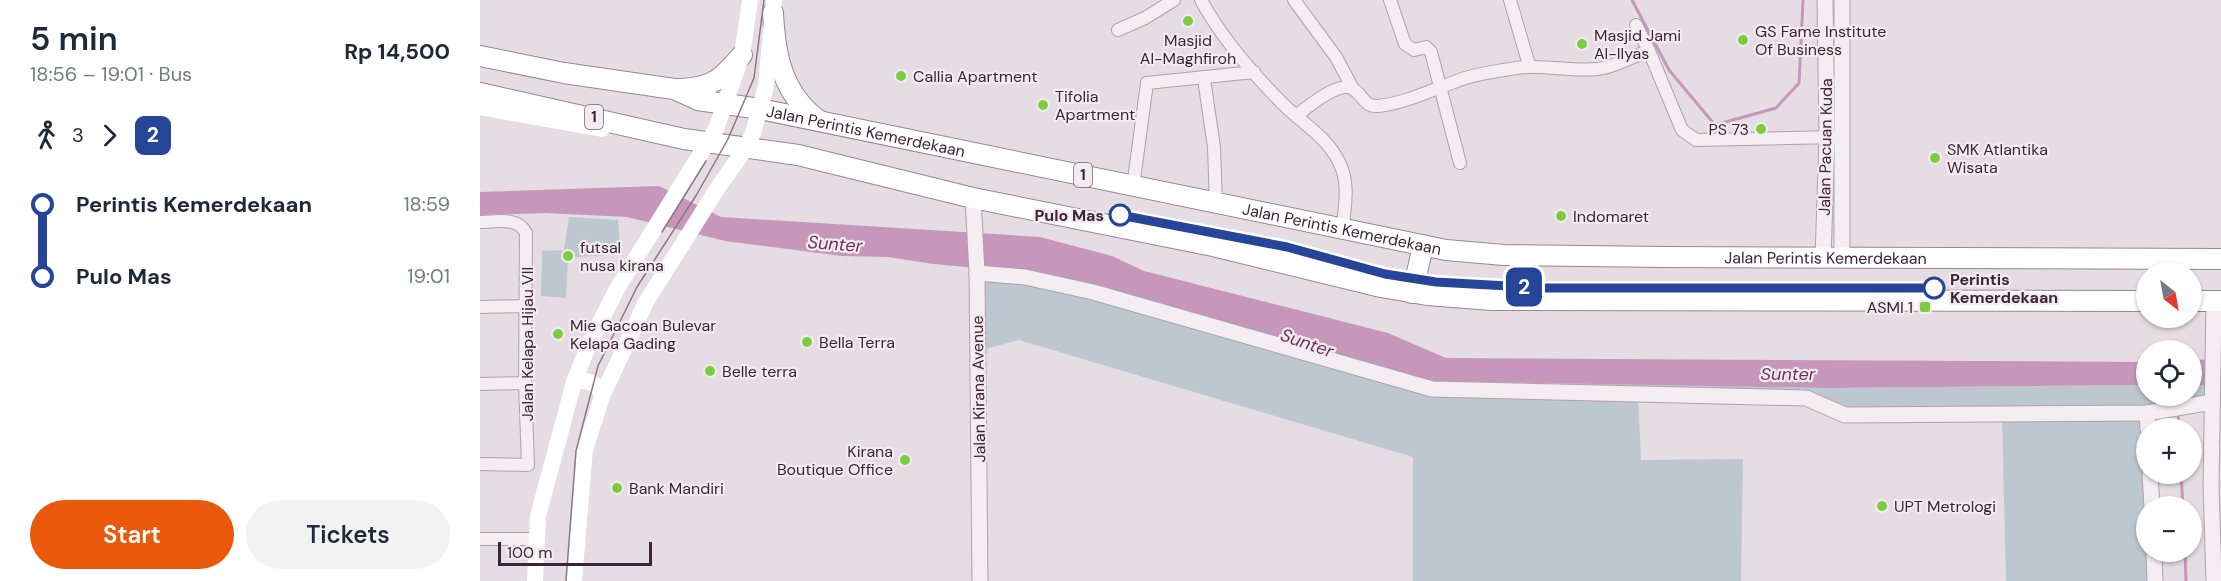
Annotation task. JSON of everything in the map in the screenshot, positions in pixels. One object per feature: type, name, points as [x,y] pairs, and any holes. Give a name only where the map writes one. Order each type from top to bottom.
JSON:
[{"type":"highway","points":[[773,6],[777,55],[787,83],[801,107],[822,122]]},
{"type":"highway","points":[[674,89],[708,86],[725,75],[742,55]]},
{"type":"highway","name":"Jalan Perintis Kemerdekaan","points":[[480,56],[564,73],[674,89],[699,100],[760,109],[1216,204],[1343,228],[1423,247],[1504,255],[2221,259]]},
{"type":"highway","name":"1","points":[[480,93],[708,144],[798,155],[973,198],[1213,246],[1412,292],[1502,300],[2136,301]]},
{"type":"highway","points":[[1412,292],[1423,247]]},
{"type":"highway","points":[[2202,301],[2218,301]]},
{"type":"main road","points":[[535,581],[538,516],[574,382],[603,315],[682,179],[708,144],[726,103],[742,55],[750,0]]},
{"type":"main road","points":[[574,581],[585,449],[603,394],[646,302],[712,196],[746,148],[760,109],[768,69],[773,6]]},
{"type":"main road","points":[[480,106],[598,129],[645,131]]},
{"type":"main road","points":[[574,382],[584,380],[597,384],[603,394]]},
{"type":"street","points":[[1118,30],[1145,18],[1174,0]]},
{"type":"street","points":[[1201,0],[1215,25],[1254,72],[1286,107],[1332,148],[1342,169],[1346,194],[1343,228]]},
{"type":"street","points":[[1294,0],[1336,57],[1353,89],[1369,105],[1376,106],[1408,100],[1467,77],[1529,65],[1568,70],[1603,69],[1649,51]]},
{"type":"street","points":[[1390,0],[1405,44],[1414,50],[1429,48],[1460,163]]},
{"type":"street","points":[[1510,0],[1529,65]]},
{"type":"street","name":"Jalan Pacuan Kuda","points":[[1825,0],[1832,258]]},
{"type":"street","points":[[1832,258],[1843,137],[1842,0]]},
{"type":"street","points":[[1636,25],[1682,130],[1689,137],[1705,141],[1843,137]]},
{"type":"street","points":[[1133,187],[1143,94],[1147,83],[1254,72]]},
{"type":"street","points":[[1203,78],[1214,147],[1216,204]]},
{"type":"street","points":[[1297,115],[1331,92],[1343,87],[1353,89]]},
{"type":"street","name":"Jalan Kirana Avenue","points":[[973,198],[980,581]]},
{"type":"street","name":"Jalan Kelapa Hijau VII","points":[[480,222],[508,221],[521,226],[527,237],[525,382],[528,465],[480,464]]},
{"type":"street","points":[[976,271],[1025,277],[1093,292],[1432,389],[1806,398],[1845,415],[2151,413],[2211,401]]},
{"type":"street","points":[[2214,581],[2217,562],[2217,451],[2211,401],[2218,301]]},
{"type":"street","points":[[480,306],[526,306]]},
{"type":"street","points":[[480,384],[525,382]]},
{"type":"street","points":[[2150,418],[2151,413]]},
{"type":"street","points":[[480,539],[537,539]]},
{"type":"street","points":[[2154,562],[2155,581]]},
{"type":"shaded area","name":"futsal nusa kirana","points":[[569,217],[618,220],[620,254],[568,258],[566,298],[541,296],[542,251],[564,250]]},
{"type":"shaded area","points":[[996,273],[1425,381],[1845,388],[2136,385],[2136,406],[2188,406],[2155,413],[2152,418],[2136,418],[2136,484],[2146,484],[2146,496],[2136,496],[2136,562],[2154,562],[2155,581],[2006,581],[2002,415],[1845,415],[1815,400],[1638,396],[1641,460],[1743,459],[1741,581],[1413,581],[1413,457],[1019,340],[982,350],[981,274]]},
{"type":"shaded area","points":[[2202,385],[2221,385],[2221,399],[2202,403]]},
{"type":"water","name":"Sunter","points":[[659,186],[721,217],[1040,237],[1112,256],[1144,271],[1388,333],[1446,358],[2136,362],[2136,385],[1829,388],[1425,381],[1033,273],[933,264],[888,257],[842,256],[725,241],[627,217],[545,213],[480,215],[480,192]]},
{"type":"water","points":[[2221,359],[2221,385],[2202,385],[2202,360]]},
{"type":"waterway","points":[[1632,0],[1669,70],[1715,125],[1776,108],[1799,83],[1803,0]]},
{"type":"waterway","points":[[2178,413],[2178,418]]},
{"type":"waterway","points":[[2182,484],[2182,496]]},
{"type":"waterway","points":[[2185,562],[2186,581]]},
{"type":"tram line","points":[[566,581],[576,451],[598,366],[637,287],[697,194],[728,139],[754,78],[764,0]]},
{"type":"tram line","points":[[662,232],[706,161]]},
{"type":"bus line","name":"2","points":[[1120,215],[1287,247],[1385,274],[1436,282],[1545,288],[1934,288]]},
{"type":"place","name":"Masjid Al-Maghfiroh","points":[[1188,21]]},
{"type":"place","name":"GS Fame Institute Of Business","points":[[1743,40]]},
{"type":"place","name":"Masjid Jami Al-Ilyas","points":[[1582,44]]},
{"type":"place","name":"Callia Apartment","points":[[901,76]]},
{"type":"place","name":"Tifolia Apartment","points":[[1043,105]]},
{"type":"place","name":"PS 73","points":[[1761,129]]},
{"type":"place","name":"SMK Atlantika Wisata","points":[[1935,158]]},
{"type":"place","name":"Pulo Mas","points":[[1120,215]]},
{"type":"place","name":"Indomaret","points":[[1561,216]]},
{"type":"place","name":"futsal nusa kirana","points":[[568,256]]},
{"type":"place","name":"Perintis Kemerdekaan","points":[[1934,288]]},
{"type":"place","name":"ASMI 1","points":[[1925,307]]},
{"type":"place","name":"Mie Gacoan Bulevar Kelapa Gading","points":[[558,334]]},
{"type":"place","name":"Bella Terra","points":[[807,342]]},
{"type":"place","name":"Belle terra","points":[[710,371]]},
{"type":"place","name":"Kirana Boutique Office","points":[[905,460]]},
{"type":"place","name":"Bank Mandiri","points":[[617,488]]},
{"type":"place","name":"UPT Metrologi","points":[[1882,506]]}]
